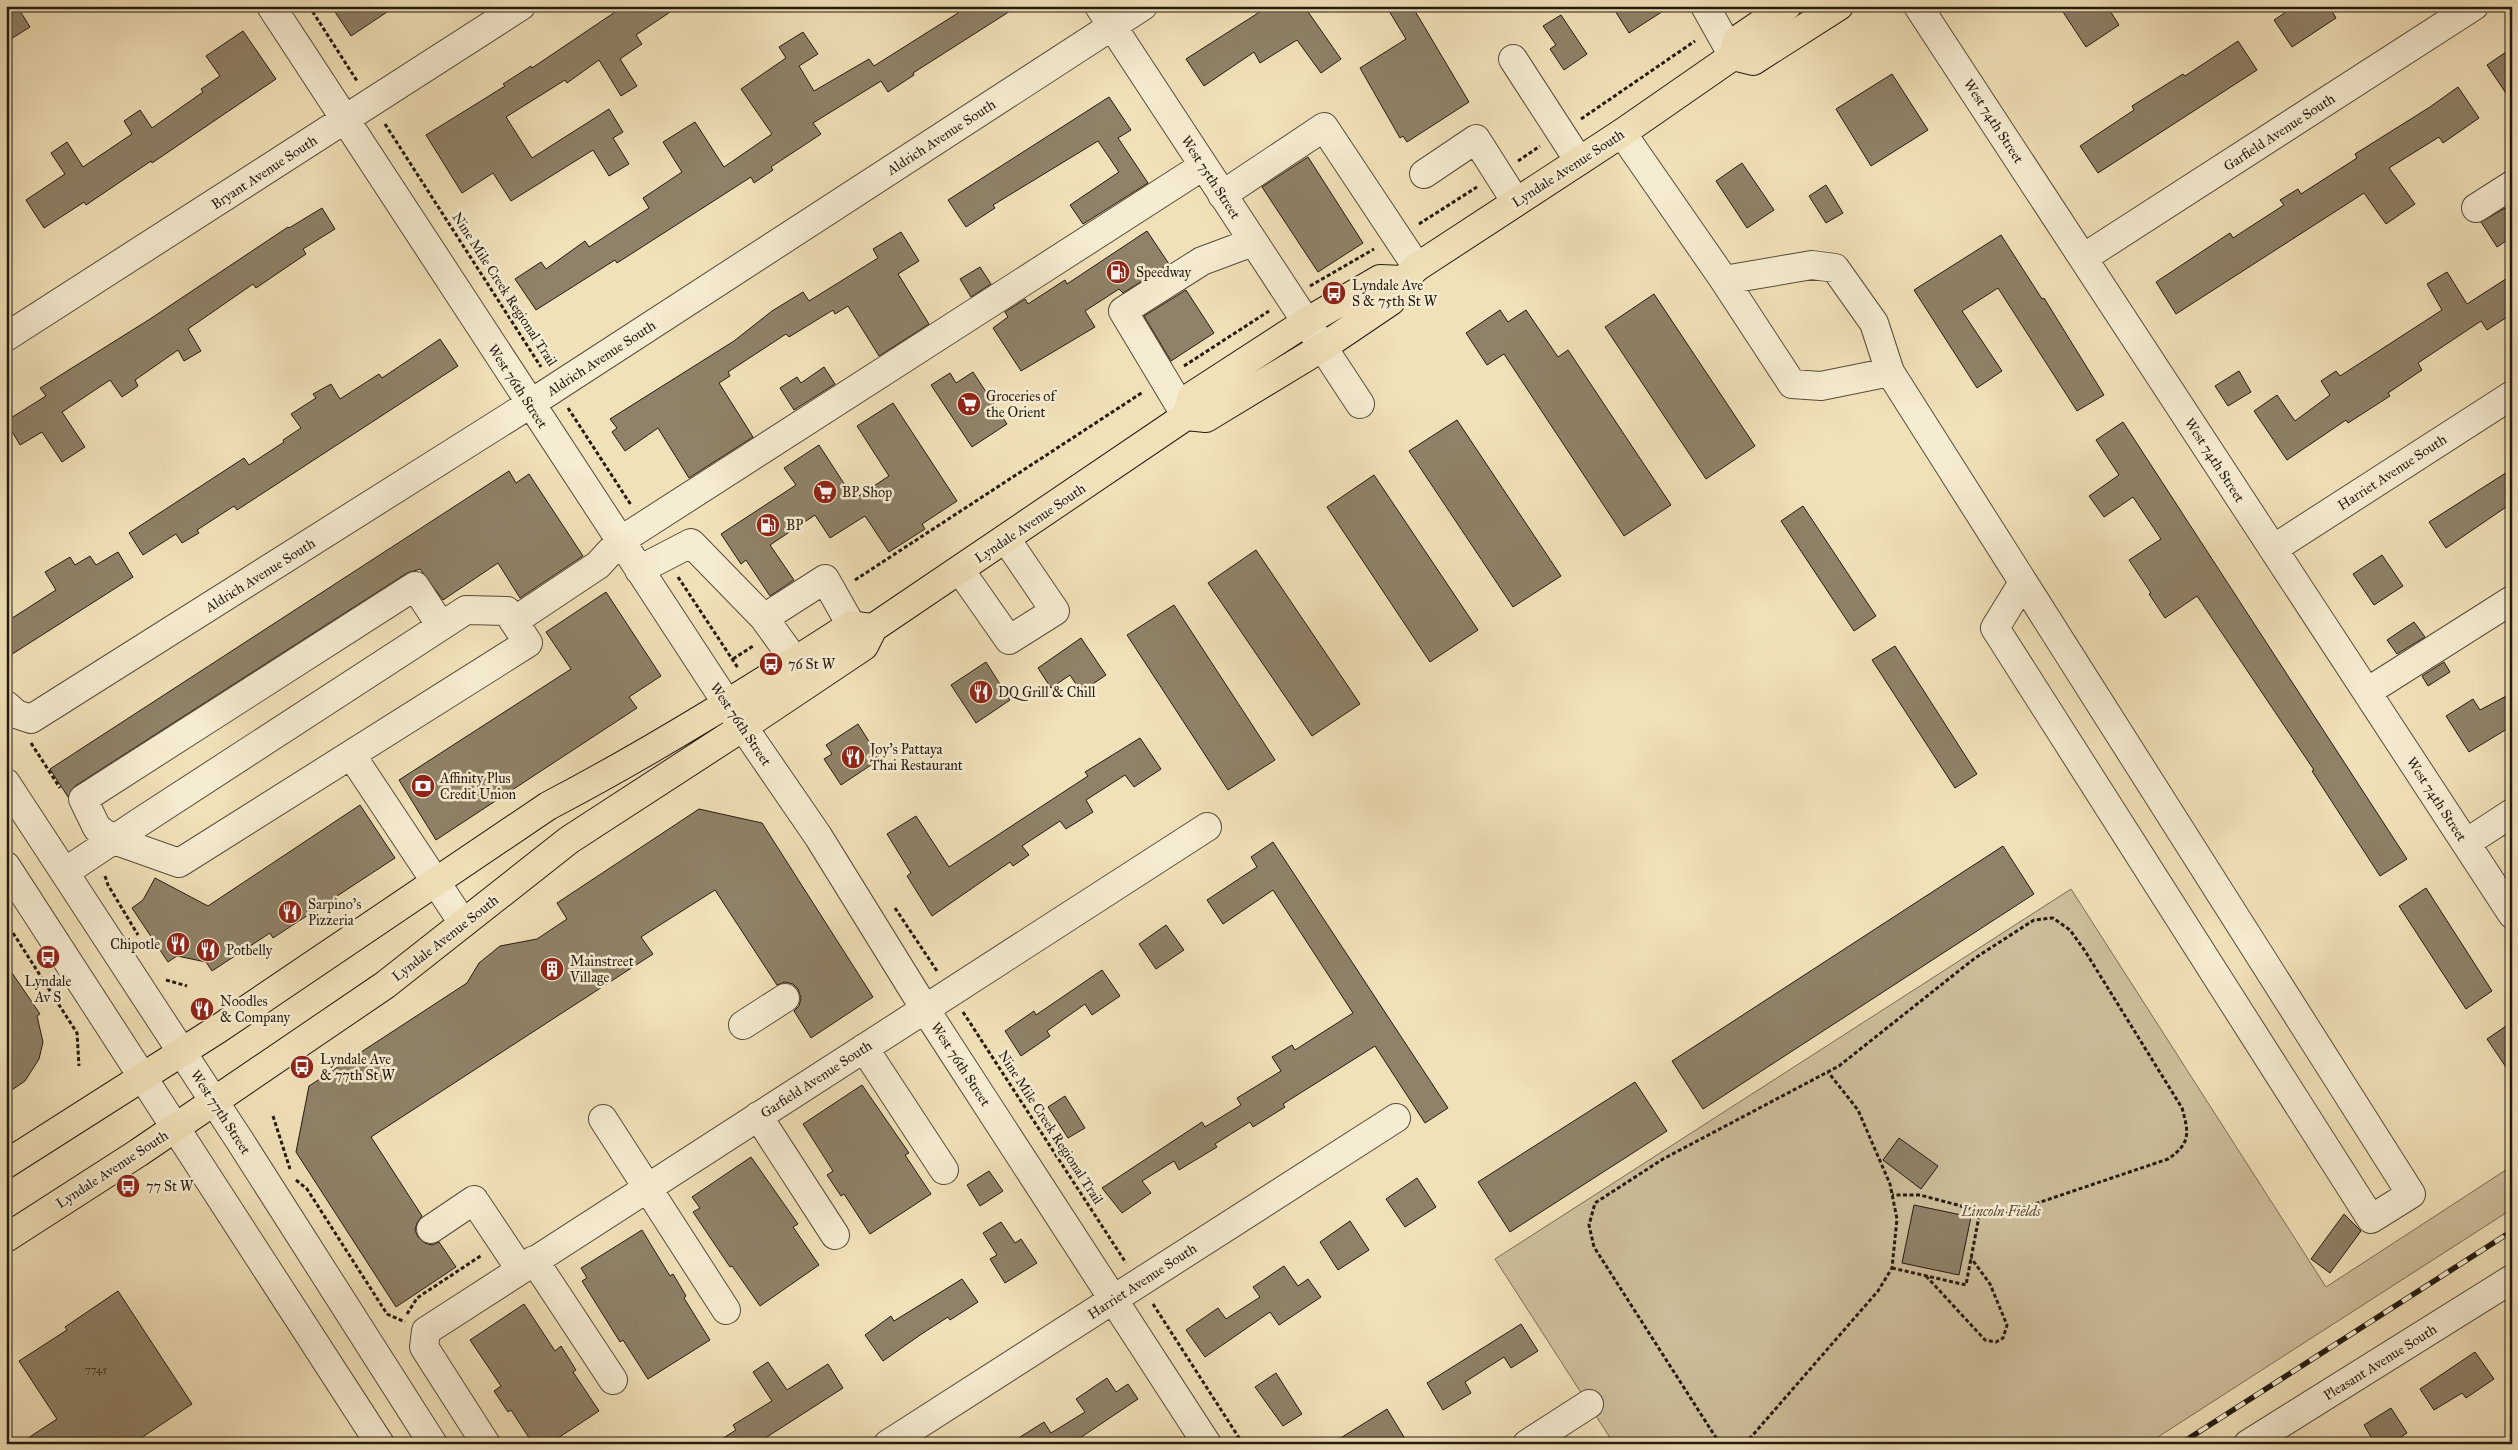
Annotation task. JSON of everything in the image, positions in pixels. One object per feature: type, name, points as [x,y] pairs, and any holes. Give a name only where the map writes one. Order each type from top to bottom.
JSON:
[{"type":"main road","name":"Lyndale Avenue South","points":[[6,1164],[181,1052],[548,806],[604,777],[728,705],[795,661],[862,626],[960,570],[1186,416],[1206,418],[1323,347],[1391,300],[1410,274],[1622,133],[1733,56],[1737,40],[1786,6]]},
{"type":"main road","points":[[1733,56],[1752,61],[1839,6]]},
{"type":"main road","points":[[1186,416],[1192,396],[1306,322],[1380,279],[1410,274]]},
{"type":"main road","name":"Lyndale Avenue South","points":[[6,1238],[213,1102],[385,985],[569,840],[864,646],[862,626]]},
{"type":"street","name":"West 76th Street","points":[[272,6],[639,570],[728,705],[818,836],[925,1009],[1207,1444]]},
{"type":"street","name":"Bryant Avenue South","points":[[6,338],[521,6]]},
{"type":"street","name":"Aldrich Avenue South","points":[[6,705],[16,714],[31,719],[555,388],[1106,16],[1143,6]]},
{"type":"street","name":"West 74th Street","points":[[1918,6],[2512,914]]},
{"type":"street","name":"Garfield Avenue South","points":[[2083,258],[2474,6]]},
{"type":"street","name":"West 75th Street","points":[[1106,16],[1360,404]]},
{"type":"street","points":[[1711,17],[1733,56]]},
{"type":"street","points":[[1513,59],[1579,161]]},
{"type":"street","points":[[1222,195],[1324,127],[1397,236],[1410,274]]},
{"type":"street","points":[[1622,133],[1724,280],[1792,384],[1820,386],[1890,372]]},
{"type":"street","points":[[1424,174],[1476,139],[1516,202]]},
{"type":"street","points":[[514,621],[598,564],[620,541],[644,525],[1203,166]]},
{"type":"street","points":[[2476,208],[2512,185]]},
{"type":"street","points":[[1186,416],[1123,311],[1202,261],[1253,242]]},
{"type":"street","points":[[1724,280],[1812,265],[1836,268],[1874,323],[1890,372],[2022,584],[2411,1194],[2371,1219],[1994,628],[2022,584]]},
{"type":"street","name":"Harriet Avenue South","points":[[2272,549],[2512,395]]},
{"type":"street","points":[[960,570],[1009,640],[1055,611],[1006,539]]},
{"type":"street","points":[[639,570],[691,542],[769,625],[795,661]]},
{"type":"street","points":[[769,625],[825,579],[833,594],[862,626]]},
{"type":"street","points":[[65,872],[114,840],[441,626],[466,610],[507,610],[528,643],[352,756],[179,863],[114,840],[97,828],[83,799],[415,586],[441,626]]},
{"type":"street","points":[[2367,692],[2512,600]]},
{"type":"street","points":[[352,756],[463,923]]},
{"type":"street","name":"West 77th Street","points":[[6,783],[433,1444]]},
{"type":"street","points":[[2466,843],[2512,813]]},
{"type":"street","name":"Garfield Avenue South","points":[[414,1326],[527,1264],[1207,827]]},
{"type":"street","points":[[6,866],[143,1077],[367,1439]]},
{"type":"street","points":[[743,1026],[785,998]]},
{"type":"street","points":[[864,1048],[944,1170]]},
{"type":"street","points":[[758,1116],[835,1235]]},
{"type":"street","name":"Harriet Avenue South","points":[[888,1444],[1396,1118]]},
{"type":"street","points":[[603,1119],[726,1310]]},
{"type":"street","points":[[431,1229],[475,1201],[527,1264],[613,1380]]},
{"type":"street","name":"Pleasant Avenue South","points":[[2248,1444],[2512,1279]]},
{"type":"street","points":[[414,1326],[424,1347],[486,1444]]},
{"type":"street","points":[[1527,1444],[1589,1404]]},
{"type":"path","name":"Nine Mile Creek Regional Trail","points":[[308,6],[644,525]]},
{"type":"path","points":[[1311,285],[1397,236],[1561,133],[1711,17]]},
{"type":"path","points":[[833,594],[1270,310]]},
{"type":"path","points":[[664,557],[732,659],[769,625]]},
{"type":"path","points":[[109,872],[105,875],[108,885],[134,925],[141,942]]},
{"type":"path","points":[[1720,1444],[1594,1247],[1588,1225],[1594,1203],[1663,1159],[1828,1072],[1975,958],[2034,920],[2053,918],[2070,930],[2182,1108],[2188,1130],[2182,1149],[2168,1159],[2004,1214],[1980,1211],[1920,1196],[1892,1195]]},
{"type":"path","points":[[6,922],[77,1033],[79,1066]]},
{"type":"path","points":[[163,979],[187,986]]},
{"type":"path","name":"Nine Mile Creek Regional Trail","points":[[959,1006],[1124,1261]]},
{"type":"path","points":[[1745,1444],[1878,1291],[1892,1268],[1897,1219],[1890,1184],[1858,1110],[1828,1072]]},
{"type":"path","points":[[274,1116],[292,1176],[307,1189],[386,1314],[414,1326],[417,1298],[488,1251]]},
{"type":"path","points":[[1892,1268],[1966,1286],[1980,1211]]},
{"type":"path","points":[[1926,1276],[1985,1340],[1996,1342],[2003,1338],[2007,1324],[1990,1284],[1971,1258]]},
{"type":"path","points":[[1150,1300],[1243,1444]]},
{"type":"green space","name":"Lincoln Fields","points":[[2071,889],[2326,1287],[2512,1166],[2512,1209],[2147,1444],[1614,1444],[1495,1259]]},
{"type":"building","points":[[6,6],[17,6],[30,27],[6,42]]},
{"type":"building","points":[[331,6],[396,6],[351,36]]},
{"type":"building","points":[[624,6],[679,6],[636,35],[642,44],[620,59],[637,86],[621,96],[599,60],[567,83],[565,80],[506,117],[532,158],[609,109],[623,132],[613,138],[629,164],[609,176],[593,150],[511,201],[493,173],[462,193],[426,135],[505,86],[503,84],[531,66],[532,68]]},
{"type":"building","points":[[953,6],[1018,6],[913,73],[914,75],[888,92],[881,81],[813,123],[821,134],[771,167],[773,170],[754,183],[751,177],[617,263],[615,260],[536,310],[515,279],[541,262],[546,269],[585,241],[589,247],[649,208],[643,198],[682,172],[663,142],[695,122],[724,167],[772,134],[741,89],[786,58],[779,47],[803,32],[818,54],[799,66],[814,91],[869,59],[874,66],[958,13]]},
{"type":"building","points":[[1269,6],[1304,6],[1341,59],[1321,73],[1297,40],[1260,63],[1254,52],[1204,86],[1186,59]]},
{"type":"building","points":[[1386,6],[1412,6],[1469,102],[1407,142],[1403,136],[1400,138],[1360,68],[1406,39]]},
{"type":"building","points":[[1612,6],[1671,6],[1629,33]]},
{"type":"building","points":[[2059,6],[2107,6],[2119,25],[2086,47]]},
{"type":"building","points":[[2295,6],[2329,6],[2336,18],[2292,47],[2274,20]]},
{"type":"building","points":[[1561,15],[1587,54],[1564,70],[1550,49],[1556,45],[1543,26]]},
{"type":"building","points":[[243,31],[276,79],[152,163],[151,161],[86,205],[84,202],[44,228],[26,200],[65,174],[51,153],[67,142],[83,167],[132,134],[124,121],[140,110],[152,128],[203,92],[201,89],[220,76],[206,56]]},
{"type":"building","points":[[2238,41],[2257,70],[2098,173],[2080,146],[2134,110],[2132,106],[2183,74],[2185,76]]},
{"type":"building","points":[[2512,48],[2512,102],[2487,65]]},
{"type":"building","points":[[1892,74],[1928,130],[1871,166],[1836,109]]},
{"type":"building","points":[[2458,87],[2479,118],[2443,143],[2439,137],[2389,168],[2415,204],[2386,224],[2364,193],[2176,314],[2156,282],[2230,233],[2233,238],[2284,205],[2280,200],[2298,189],[2301,194],[2357,158],[2355,154]]},
{"type":"building","points":[[1109,97],[1131,130],[1118,138],[1148,183],[1083,224],[1070,205],[1119,172],[1098,141],[993,205],[995,208],[966,227],[948,200]]},
{"type":"building","points":[[1308,157],[1363,243],[1318,272],[1262,187]]},
{"type":"building","points":[[1742,163],[1774,210],[1747,228],[1716,181]]},
{"type":"building","points":[[1826,185],[1843,213],[1826,223],[1809,196]]},
{"type":"building","points":[[322,208],[335,229],[303,249],[306,254],[256,288],[253,284],[188,329],[201,351],[184,361],[178,350],[135,380],[138,386],[122,397],[110,380],[62,412],[85,447],[62,462],[42,432],[20,445],[6,421],[46,396],[40,388],[150,319],[288,227]]},
{"type":"building","points":[[2505,208],[2512,218],[2512,237],[2497,247],[2481,222]]},
{"type":"building","points":[[1147,231],[1169,264],[1123,293],[1119,289],[1085,311],[1095,327],[1021,371],[993,328],[1008,317],[1005,312],[1025,299],[1028,304],[1065,280],[1067,284]]},
{"type":"building","points":[[901,232],[919,261],[898,274],[929,324],[879,356],[848,306],[835,314],[833,310],[789,337],[786,334],[728,372],[730,376],[719,383],[753,437],[689,478],[658,428],[625,451],[612,432],[617,428],[610,419],[734,341],[772,311],[803,292],[809,301],[878,258],[873,249]]},
{"type":"building","points":[[2001,235],[2042,299],[2044,298],[2104,395],[2077,411],[1998,288],[1962,311],[2002,371],[1977,388],[1914,290]]},
{"type":"building","points":[[980,267],[991,284],[971,297],[960,279]]},
{"type":"building","points":[[2447,272],[2467,304],[2512,275],[2512,314],[2487,330],[2481,321],[2418,363],[2422,370],[2388,393],[2390,396],[2348,423],[2346,420],[2287,460],[2254,411],[2277,395],[2295,421],[2330,395],[2321,381],[2336,371],[2340,376],[2442,310],[2427,284]]},
{"type":"building","points":[[1186,290],[1214,333],[1171,361],[1144,316]]},
{"type":"building","points":[[1654,294],[1755,446],[1706,479],[1605,327]]},
{"type":"building","points":[[1500,310],[1508,322],[1526,310],[1558,357],[1568,350],[1671,505],[1624,536],[1504,354],[1487,365],[1466,333]]},
{"type":"building","points":[[440,339],[458,366],[237,510],[234,506],[197,530],[199,533],[182,543],[176,534],[143,555],[129,533],[244,458],[249,465],[284,442],[283,440],[301,428],[291,414],[316,398],[313,394],[331,384],[340,399],[379,374],[382,378]]},
{"type":"building","points":[[824,367],[835,384],[794,410],[780,388],[797,377],[801,383]]},
{"type":"building","points":[[2239,371],[2251,392],[2228,406],[2215,386]]},
{"type":"building","name":"Groceries of the Orient","points":[[973,372],[1007,424],[972,447],[931,385],[950,373],[956,383]]},
{"type":"building","points":[[893,403],[957,501],[922,524],[925,529],[889,552],[865,516],[830,538],[815,515],[770,545],[794,580],[770,596],[746,560],[741,564],[721,534],[796,485],[784,468],[819,445],[854,499],[889,476],[857,426]]},
{"type":"building","points":[[1457,420],[1561,576],[1513,607],[1409,451]]},
{"type":"building","points":[[2123,422],[2407,859],[2380,876],[2312,771],[2314,770],[2197,596],[2165,618],[2149,594],[2151,593],[2129,560],[2161,539],[2133,497],[2104,517],[2089,496],[2119,475],[2096,440]]},
{"type":"building","points":[[2512,469],[2512,503],[2446,548],[2429,522]]},
{"type":"building","points":[[509,471],[516,483],[529,474],[583,556],[520,598],[498,563],[443,600],[420,569],[407,573],[75,786],[68,797],[50,769]]},
{"type":"building","points":[[1374,475],[1478,630],[1430,662],[1327,507]]},
{"type":"building","points":[[1803,506],[1876,616],[1854,631],[1781,521]]},
{"type":"building","points":[[1256,550],[1360,704],[1312,736],[1208,583]]},
{"type":"building","points":[[118,552],[133,577],[6,658],[6,622],[56,590],[45,572],[70,557],[75,565],[90,556],[96,565]]},
{"type":"building","points":[[2382,555],[2403,586],[2374,605],[2353,574]]},
{"type":"building","points":[[606,592],[661,676],[629,697],[637,708],[436,840],[399,780],[571,669],[546,632]]},
{"type":"building","points":[[1174,605],[1275,760],[1228,790],[1127,635]]},
{"type":"building","points":[[2414,622],[2425,637],[2397,654],[2387,640]]},
{"type":"building","points":[[1081,638],[1106,675],[1081,692],[1070,675],[1051,688],[1038,668]]},
{"type":"building","points":[[1895,646],[1977,774],[1955,788],[1872,660]]},
{"type":"building","name":"DQ Grill & Chill","points":[[986,662],[1010,700],[976,723],[951,685]]},
{"type":"building","points":[[2444,662],[2450,672],[2428,686],[2422,676]]},
{"type":"building","points":[[2512,693],[2512,726],[2469,752],[2446,716],[2473,699],[2480,710]]},
{"type":"building","name":"Joy's Pattaya Thai Restaurant","points":[[858,724],[880,759],[841,785],[824,759],[832,754],[826,745]]},
{"type":"building","points":[[1140,738],[1161,769],[1134,787],[1125,775],[1086,800],[1093,812],[1066,829],[1060,821],[1022,846],[1029,855],[1013,866],[1010,862],[932,916],[907,876],[911,873],[887,834],[916,816],[949,867],[1088,776],[1085,772]]},
{"type":"building","points":[[360,805],[395,858],[273,938],[270,933],[212,971],[206,962],[177,956],[168,962],[132,908],[143,900],[155,878],[208,906]]},
{"type":"building","name":"Mainstreet Village","points":[[699,809],[762,823],[873,997],[811,1038],[794,1011],[799,1006],[801,998],[798,989],[793,984],[785,982],[777,985],[715,890],[641,937],[653,954],[371,1137],[422,1216],[415,1230],[418,1237],[425,1243],[432,1245],[439,1242],[456,1267],[396,1307],[296,1152],[309,1086],[467,983],[479,963],[500,946],[537,939],[567,919],[557,903]]},
{"type":"building","points":[[1273,842],[1448,1108],[1425,1123],[1375,1046],[1283,1104],[1285,1107],[1253,1127],[1250,1122],[1215,1144],[1217,1147],[1179,1170],[1174,1161],[1142,1181],[1151,1193],[1122,1213],[1102,1188],[1202,1122],[1205,1127],[1241,1105],[1237,1098],[1281,1071],[1272,1057],[1292,1045],[1295,1050],[1353,1013],[1273,890],[1223,924],[1207,900],[1257,867],[1251,857]]},
{"type":"building","points":[[2003,846],[2034,894],[1703,1109],[1672,1061]]},
{"type":"building","points":[[2426,888],[2492,991],[2466,1009],[2399,906]]},
{"type":"building","points":[[1166,925],[1184,950],[1156,969],[1139,944]]},
{"type":"building","points":[[6,964],[40,1014],[37,1016],[43,1042],[39,1059],[25,1081],[6,1094]]},
{"type":"building","points":[[1102,970],[1120,996],[1092,1015],[1085,1004],[1047,1031],[1050,1036],[1021,1056],[1005,1031],[1034,1011],[1036,1015]]},
{"type":"building","points":[[2512,1022],[2512,1076],[2487,1039]]},
{"type":"building","points":[[1635,1082],[1667,1131],[1510,1232],[1478,1182]]},
{"type":"building","points":[[862,1085],[909,1153],[905,1155],[931,1194],[870,1234],[844,1194],[841,1196],[827,1175],[833,1171],[803,1124]]},
{"type":"building","points":[[1065,1096],[1085,1128],[1068,1138],[1048,1107]]},
{"type":"building","points":[[1899,1138],[1938,1166],[1921,1189],[1883,1160]]},
{"type":"building","points":[[751,1157],[798,1224],[793,1227],[819,1265],[760,1306],[732,1266],[730,1267],[693,1212],[700,1208],[692,1197]]},
{"type":"building","points":[[989,1171],[1003,1191],[980,1206],[967,1185]]},
{"type":"building","points":[[1417,1178],[1436,1207],[1405,1227],[1386,1199]]},
{"type":"building","points":[[1914,1205],[1971,1217],[1959,1275],[1902,1263]]},
{"type":"building","points":[[2344,1214],[2361,1231],[2330,1273],[2311,1259]]},
{"type":"building","points":[[1350,1221],[1369,1250],[1338,1270],[1320,1242]]},
{"type":"building","points":[[1001,1222],[1015,1243],[1021,1239],[1037,1263],[1005,1283],[990,1259],[997,1255],[983,1233]]},
{"type":"building","points":[[642,1230],[670,1276],[673,1274],[686,1296],[684,1298],[710,1340],[648,1379],[623,1340],[620,1342],[582,1281],[587,1278],[581,1268]]},
{"type":"building","points":[[1284,1266],[1298,1286],[1308,1279],[1321,1297],[1279,1325],[1270,1312],[1205,1357],[1186,1330],[1218,1308],[1226,1319],[1260,1297],[1253,1287]]},
{"type":"building","points":[[962,1279],[978,1302],[950,1320],[948,1317],[883,1361],[865,1335],[891,1316],[894,1321]]},
{"type":"building","points":[[118,1291],[192,1404],[132,1444],[19,1444],[57,1419],[19,1361],[67,1330],[65,1327]]},
{"type":"building","points":[[524,1304],[555,1351],[561,1346],[576,1370],[573,1372],[599,1411],[549,1444],[533,1444],[511,1410],[508,1412],[494,1391],[501,1386],[470,1340]]},
{"type":"building","points":[[1521,1324],[1538,1351],[1511,1368],[1504,1357],[1465,1382],[1471,1393],[1443,1410],[1427,1383]]},
{"type":"building","points":[[2475,1352],[2494,1379],[2466,1398],[2462,1393],[2434,1410],[2420,1389]]},
{"type":"building","points":[[768,1362],[787,1390],[828,1364],[843,1388],[756,1444],[714,1444],[736,1430],[733,1425],[772,1401],[753,1372]]},
{"type":"building","points":[[1276,1373],[1302,1414],[1283,1426],[1255,1387]]},
{"type":"building","points":[[1107,1378],[1116,1392],[1128,1384],[1138,1399],[1071,1444],[1009,1444],[1044,1422],[1051,1433],[1085,1412],[1076,1399]]},
{"type":"building","points":[[2391,1408],[2407,1433],[2390,1444],[2375,1444],[2364,1425]]},
{"type":"building","points":[[1387,1409],[1404,1437],[1394,1444],[1331,1444]]},
{"type":"railway","points":[[2180,1444],[2512,1231]]},
{"type":"place","name":"Speedway","points":[[1118,272]]},
{"type":"place","name":"Lyndale Ave S & 75th St W","points":[[1334,293]]},
{"type":"place","name":"Groceries of the Orient","points":[[969,404]]},
{"type":"place","name":"BP Shop","points":[[825,492]]},
{"type":"place","name":"BP","points":[[768,525]]},
{"type":"place","name":"76 St W","points":[[771,664]]},
{"type":"place","name":"DQ Grill & Chill","points":[[981,692]]},
{"type":"place","name":"Joy's Pattaya Thai Restaurant","points":[[853,757]]},
{"type":"place","name":"Affinity Plus Credit Union","points":[[423,786]]},
{"type":"place","name":"Sarpino's Pizzeria","points":[[290,912]]},
{"type":"place","name":"Chipotle","points":[[178,944]]},
{"type":"place","name":"Potbelly","points":[[208,950]]},
{"type":"place","name":"Lyndale Av S","points":[[48,957]]},
{"type":"place","name":"Mainstreet Village","points":[[552,969]]},
{"type":"place","name":"Noodles & Company","points":[[202,1009]]},
{"type":"place","name":"Lyndale Ave & 77th St W","points":[[302,1067]]},
{"type":"place","name":"77 St W","points":[[128,1186]]}]
